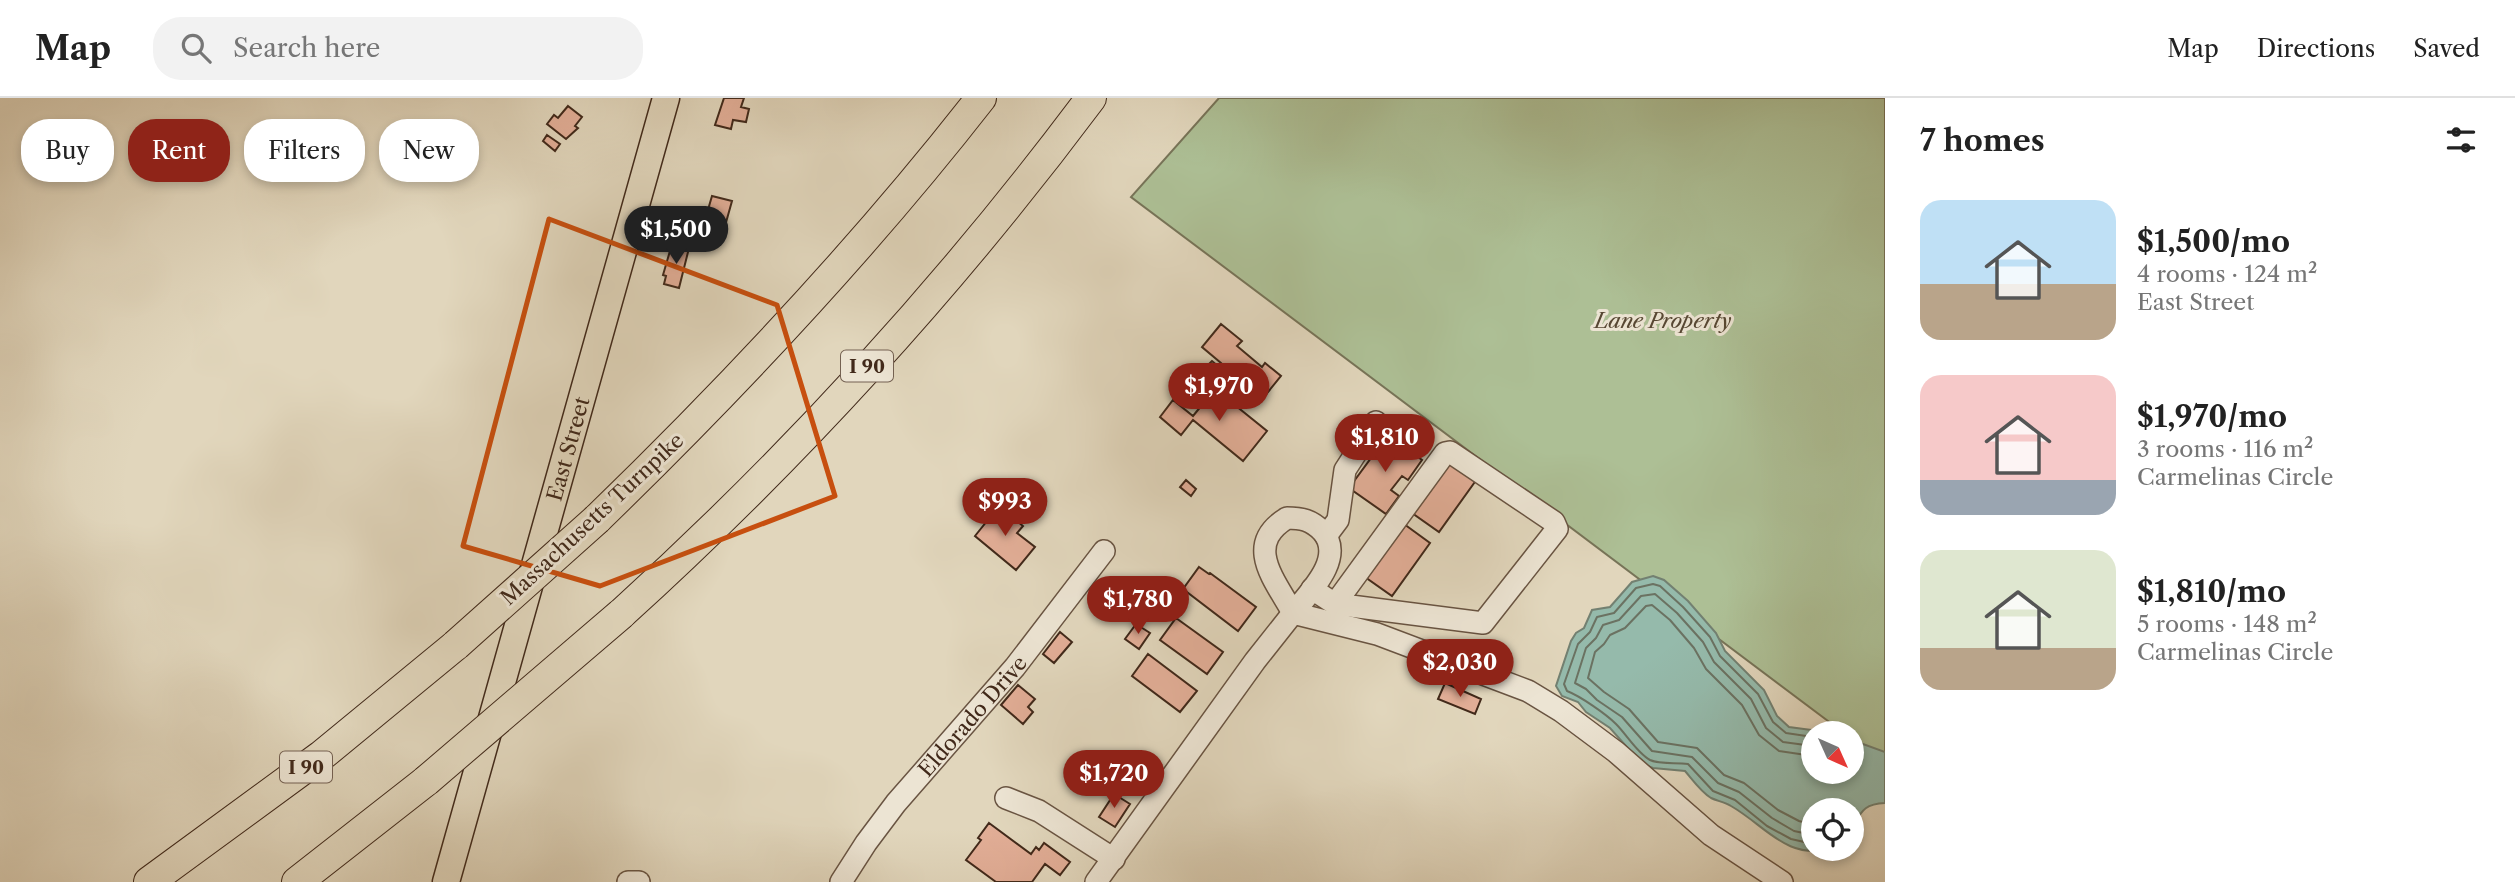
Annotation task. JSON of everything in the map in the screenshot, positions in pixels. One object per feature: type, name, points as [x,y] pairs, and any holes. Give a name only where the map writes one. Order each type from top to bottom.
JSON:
[{"type":"highway","points":[[839,267],[961,98]]},
{"type":"highway","name":"Massachusetts Turnpike","points":[[149,882],[321,756],[456,645],[597,519],[727,390],[839,267],[981,98]]},
{"type":"highway","name":"I 90","points":[[297,882],[426,781],[621,614],[742,498],[876,357],[988,229],[1091,98]]},
{"type":"highway","points":[[1073,122],[1097,98]]},
{"type":"main road","name":"East Street","points":[[446,882],[666,98]]},
{"type":"street","points":[[1326,536],[1338,520],[1345,470],[1376,422]]},
{"type":"street","points":[[1312,589],[1335,604],[1483,623],[1557,529],[1554,523],[1450,452],[1445,453],[1335,604]]},
{"type":"street","points":[[1096,882],[1255,661],[1293,613],[1312,589],[1328,564],[1332,551],[1326,536],[1304,518],[1287,517],[1273,526],[1265,538],[1264,554],[1269,570],[1293,613],[1377,634],[1528,691],[1561,710],[1616,752],[1712,835],[1782,882]]},
{"type":"street","name":"Eldorado Drive","points":[[841,882],[896,803],[1014,667],[1104,551]]},
{"type":"street","points":[[1006,798],[1039,811],[1114,859]]},
{"type":"street","points":[[628,882],[639,882]]},
{"type":"highlighted area","points":[[549,219],[777,305],[835,496],[600,586],[463,546]]},
{"type":"green space","name":"Lane Property","points":[[1219,98],[1885,98],[1885,764],[1864,748],[1864,721],[1828,721],[1131,197]]},
{"type":"water","points":[[1653,576],[1664,580],[1688,601],[1716,633],[1725,651],[1764,690],[1777,716],[1789,727],[1801,729],[1801,784],[1864,784],[1864,744],[1885,752],[1885,803],[1864,809],[1864,798],[1801,798],[1801,850],[1777,839],[1726,803],[1707,795],[1685,771],[1653,768],[1642,764],[1610,728],[1586,712],[1578,702],[1562,696],[1556,686],[1571,641],[1576,633],[1584,628],[1592,610],[1610,607],[1632,582]]},
{"type":"building","points":[[724,98],[744,98],[741,107],[749,109],[746,122],[733,120],[731,129],[715,125]]},
{"type":"building","points":[[568,106],[582,117],[575,126],[578,128],[566,139],[547,124],[554,115],[558,118]]},
{"type":"building","points":[[547,135],[560,144],[555,151],[543,141]]},
{"type":"building","points":[[712,196],[732,201],[725,226],[705,220]]},
{"type":"building","points":[[672,244],[689,248],[679,288],[664,284],[666,276],[663,275]]},
{"type":"building","points":[[1221,324],[1242,341],[1237,346],[1262,367],[1265,363],[1281,376],[1259,403],[1219,370],[1217,372],[1208,365],[1212,361],[1219,367],[1221,363],[1202,347]]},
{"type":"building","points":[[1215,389],[1267,431],[1243,461],[1193,420],[1181,435],[1160,417],[1173,400],[1193,416]]},
{"type":"building","points":[[1388,435],[1422,460],[1408,480],[1402,476],[1391,490],[1399,496],[1386,514],[1349,488]]},
{"type":"building","points":[[1450,459],[1477,479],[1439,532],[1412,513]]},
{"type":"building","points":[[1186,480],[1196,489],[1191,496],[1180,487]]},
{"type":"building","points":[[999,506],[1023,526],[1017,533],[1035,547],[1016,570],[975,536]]},
{"type":"building","points":[[1404,524],[1430,543],[1392,596],[1365,577]]},
{"type":"building","points":[[1199,567],[1256,607],[1238,631],[1183,589]]},
{"type":"building","points":[[1176,618],[1223,652],[1207,674],[1160,640]]},
{"type":"building","points":[[1136,624],[1150,633],[1139,649],[1125,639]]},
{"type":"building","points":[[1060,632],[1072,642],[1054,663],[1043,654]]},
{"type":"building","points":[[1148,654],[1197,691],[1180,712],[1132,676]]},
{"type":"building","points":[[1445,683],[1481,699],[1475,714],[1438,699]]},
{"type":"building","points":[[1018,685],[1035,699],[1028,707],[1033,712],[1023,724],[1001,705]]},
{"type":"building","points":[[1114,794],[1130,804],[1115,827],[1099,817]]},
{"type":"building","points":[[989,823],[1031,854],[1036,847],[1039,850],[1044,843],[1070,862],[1060,875],[1045,864],[1032,882],[996,882],[966,860],[981,840],[978,838]]}]
